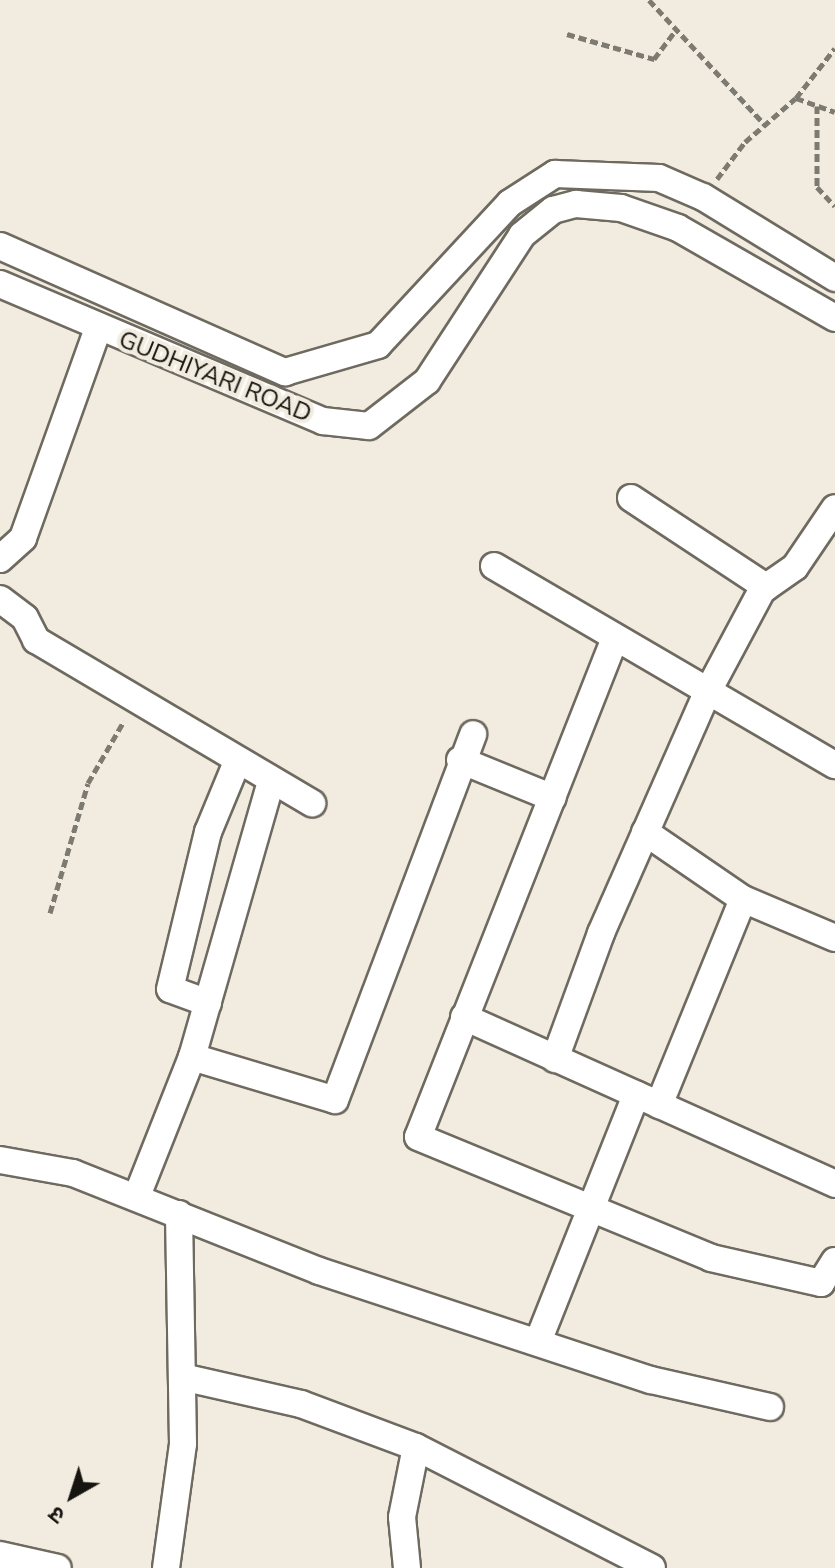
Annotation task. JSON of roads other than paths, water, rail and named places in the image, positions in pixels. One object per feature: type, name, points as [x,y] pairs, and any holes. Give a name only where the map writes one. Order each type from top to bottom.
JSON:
[{"type":"street","name":"GUDHIYARI ROAD","points":[[0,246],[285,372],[378,345],[510,203],[555,174],[659,178],[697,194],[835,278]]},
{"type":"street","points":[[678,228],[697,194]]},
{"type":"street","name":"GUDHIYARI ROAD","points":[[0,284],[98,329],[323,421],[369,426],[399,410],[427,381],[522,235],[553,210],[576,204],[621,208],[678,228],[835,318]]},
{"type":"street","points":[[0,559],[23,538],[98,329]]},
{"type":"street","points":[[631,498],[766,587]]},
{"type":"street","points":[[555,1059],[645,832],[707,693],[766,587],[795,567],[832,522]]},
{"type":"street","points":[[494,566],[835,765]]},
{"type":"street","points":[[0,599],[25,618],[36,640],[237,762],[312,803]]},
{"type":"street","points":[[615,638],[418,1137],[590,1211],[711,1258],[821,1283],[835,1261]]},
{"type":"street","points":[[192,1057],[335,1100],[460,760],[473,734]]},
{"type":"street","points":[[460,760],[553,798]]},
{"type":"street","points":[[208,1003],[170,989],[208,832],[237,762]]},
{"type":"street","points":[[137,1196],[192,1057],[271,782]]},
{"type":"street","points":[[645,832],[743,899],[835,938]]},
{"type":"street","points":[[539,1339],[590,1211],[648,1100],[743,899]]},
{"type":"street","points":[[464,1017],[835,1184]]},
{"type":"street","points":[[0,1160],[73,1173],[319,1271],[539,1339],[651,1380],[770,1407]]},
{"type":"street","points":[[166,1568],[183,1444],[179,1214]]},
{"type":"street","points":[[182,1377],[301,1404],[416,1447],[652,1568]]},
{"type":"street","points":[[407,1568],[402,1517],[416,1447]]},
{"type":"street","points":[[0,1555],[58,1568]]}]
